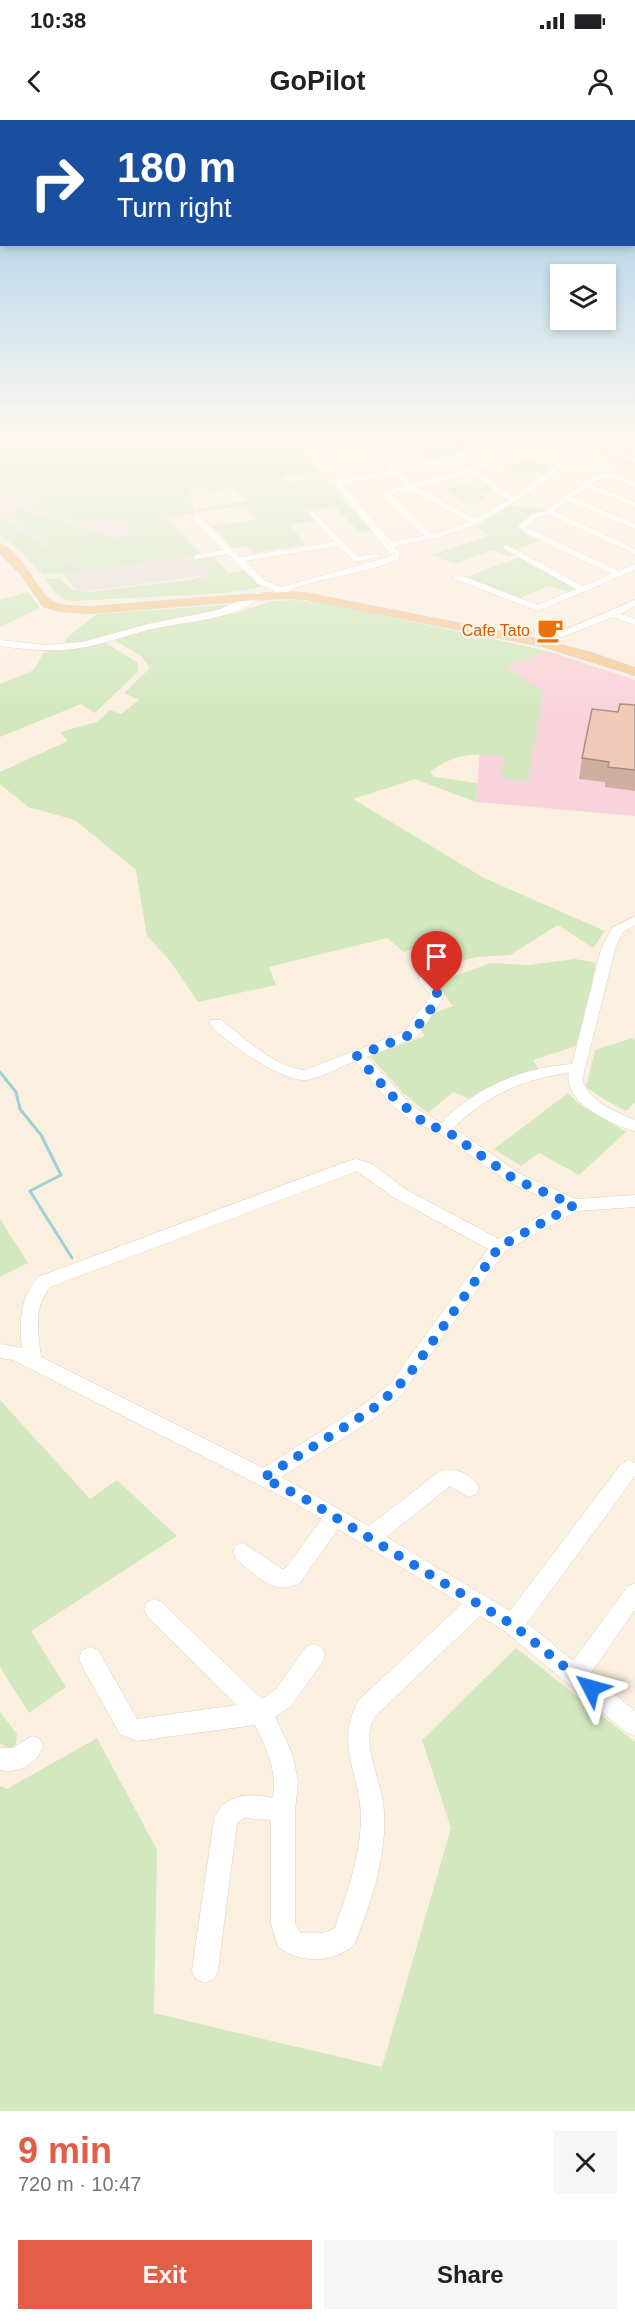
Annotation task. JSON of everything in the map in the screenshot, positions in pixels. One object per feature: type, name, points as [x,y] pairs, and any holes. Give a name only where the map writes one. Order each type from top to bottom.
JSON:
[{"type":"main road","points":[[0,540],[33,571],[46,593],[55,601],[66,604],[102,605],[259,595]]},
{"type":"main road","points":[[0,547],[25,572],[47,604],[59,608],[90,610],[277,593],[331,596],[549,639],[635,666]]},
{"type":"main road","points":[[277,593],[328,599],[543,643],[635,672]]},
{"type":"street","points":[[208,530],[261,582],[277,593],[396,557],[396,553],[376,530]]},
{"type":"street","points":[[329,530],[354,559],[382,555]]},
{"type":"street","points":[[421,530],[430,538]]},
{"type":"street","points":[[388,544],[430,538],[452,530]]},
{"type":"street","points":[[524,530],[619,573]]},
{"type":"street","points":[[586,530],[635,552]]},
{"type":"street","points":[[238,560],[340,543]]},
{"type":"street","points":[[507,547],[583,589]]},
{"type":"street","points":[[198,557],[229,550]]},
{"type":"street","points":[[457,577],[538,608],[635,567]]},
{"type":"street","points":[[0,642],[40,647],[80,645],[151,626],[220,613],[241,606],[259,595]]},
{"type":"street","points":[[549,639],[635,603]]},
{"type":"street","points":[[613,614],[635,622]]},
{"type":"street","points":[[635,920],[617,931],[608,949],[575,1080],[578,1091],[586,1101],[635,1126]]},
{"type":"street","points":[[216,1023],[264,1058],[294,1074],[306,1075],[412,1034],[417,1023],[437,999],[437,993],[425,980]]},
{"type":"street","points":[[357,1056],[391,1095],[428,1126],[444,1129],[514,1179],[574,1205]]},
{"type":"street","points":[[444,1129],[451,1120],[500,1088],[534,1076],[567,1068],[578,1068]]},
{"type":"street","points":[[32,1361],[29,1303],[35,1290],[44,1282],[348,1167],[357,1165],[366,1168],[399,1193],[499,1247]]},
{"type":"street","points":[[263,1478],[370,1411],[396,1389],[414,1368],[499,1247],[574,1205],[635,1201]]},
{"type":"street","points":[[0,1351],[16,1353],[335,1517],[513,1625],[635,1725]]},
{"type":"street","points":[[513,1625],[629,1469]]},
{"type":"street","points":[[369,1538],[447,1477],[454,1478],[469,1488]]},
{"type":"street","points":[[243,1552],[279,1579],[292,1577],[335,1517]]},
{"type":"street","points":[[576,1675],[635,1593]]},
{"type":"street","points":[[154,1610],[261,1713],[281,1753],[287,1781],[283,1811],[283,1924],[286,1937],[298,1945],[339,1943],[345,1936],[368,1865],[374,1819],[367,1772],[359,1743],[359,1723],[367,1708],[479,1604]]},
{"type":"street","points":[[90,1658],[128,1726],[137,1730],[261,1713],[283,1698],[314,1655]]},
{"type":"street","points":[[0,1759],[9,1761],[24,1755],[32,1747]]},
{"type":"street","points":[[205,1970],[226,1819],[231,1810],[240,1806],[283,1811]]},
{"type":"shaded area","points":[[3,530],[180,530],[205,557],[214,574],[77,593],[61,571]]},
{"type":"shaded area","points":[[548,651],[635,680],[635,816],[476,802],[480,747],[505,667]]},
{"type":"green space","points":[[0,530],[19,530],[83,572],[43,574],[0,534]]},
{"type":"green space","points":[[30,530],[87,530],[116,539],[133,533],[133,530],[175,530],[200,554],[92,570],[72,561]]},
{"type":"green space","points":[[215,530],[294,530],[305,545],[254,553],[247,547],[233,548]]},
{"type":"green space","points":[[357,530],[371,531],[360,533]]},
{"type":"green space","points":[[480,530],[523,530],[527,535],[539,541],[516,549],[520,552],[509,556],[492,550],[454,564],[432,555],[490,535]]},
{"type":"green space","points":[[213,556],[229,573],[245,570],[262,587],[225,593],[74,601],[57,595],[46,579],[61,579],[74,591],[92,592],[194,579],[208,575],[205,567],[192,561]]},
{"type":"green space","points":[[522,556],[578,589],[568,592],[549,586],[517,599],[463,578]]},
{"type":"green space","points":[[28,592],[40,608],[0,627],[0,600]]},
{"type":"green space","points":[[296,600],[324,603],[548,651],[505,667],[543,691],[528,782],[501,777],[504,757],[474,755],[457,757],[430,772],[434,777],[477,783],[476,802],[415,779],[353,799],[484,878],[605,931],[593,948],[558,925],[510,955],[477,957],[446,965],[420,945],[404,952],[387,938],[269,967],[276,985],[198,1002],[170,961],[147,936],[136,870],[75,820],[28,807],[0,784],[0,772],[68,741],[60,732],[97,722],[110,710],[121,714],[139,700],[124,693],[150,668],[141,656],[113,639],[236,613],[271,601]]},
{"type":"green space","points":[[236,604],[227,609],[153,622],[78,644],[64,644],[66,638],[97,614]]},
{"type":"green space","points":[[104,642],[138,663],[138,671],[95,713],[81,704],[0,737],[0,684],[34,670],[45,650],[69,650]]},
{"type":"green space","points":[[575,959],[596,963],[579,1045],[533,1060],[539,1070],[473,1100],[453,1092],[428,1113],[403,1093],[370,1056],[425,1036],[413,1020],[453,1006],[435,983],[491,963],[529,965]]},
{"type":"green space","points":[[632,1038],[635,1040],[635,1102],[626,1111],[586,1087],[595,1050]]},
{"type":"green space","points":[[568,1093],[578,1103],[626,1132],[579,1175],[539,1153],[521,1166],[494,1149]]},
{"type":"green space","points":[[0,1219],[28,1263],[0,1277]]},
{"type":"green space","points":[[0,1400],[90,1499],[117,1480],[177,1536],[31,1631],[66,1687],[29,1713],[0,1667]]},
{"type":"green space","points":[[516,1648],[635,1742],[635,2111],[0,2111],[0,1786],[7,1789],[97,1738],[157,1850],[154,2013],[382,2067],[451,1828],[422,1740]]},
{"type":"green space","points":[[0,1712],[17,1734],[15,1750],[0,1744]]},
{"type":"building","points":[[620,704],[635,705],[635,770],[608,767],[609,762],[582,758],[592,709],[618,712]]},
{"type":"waterway","points":[[0,1072],[16,1092],[20,1109],[41,1135],[61,1175],[30,1191],[72,1258]]},
{"type":"place","name":"Cafe Tato","points":[[550,630]]},
{"type":"route","points":[[437,993],[435,1004],[417,1023],[412,1034],[357,1056],[391,1095],[428,1126],[444,1129],[514,1179],[574,1205],[499,1247],[414,1368],[396,1389],[370,1411],[263,1478],[302,1497],[513,1625],[591,1688]]}]
